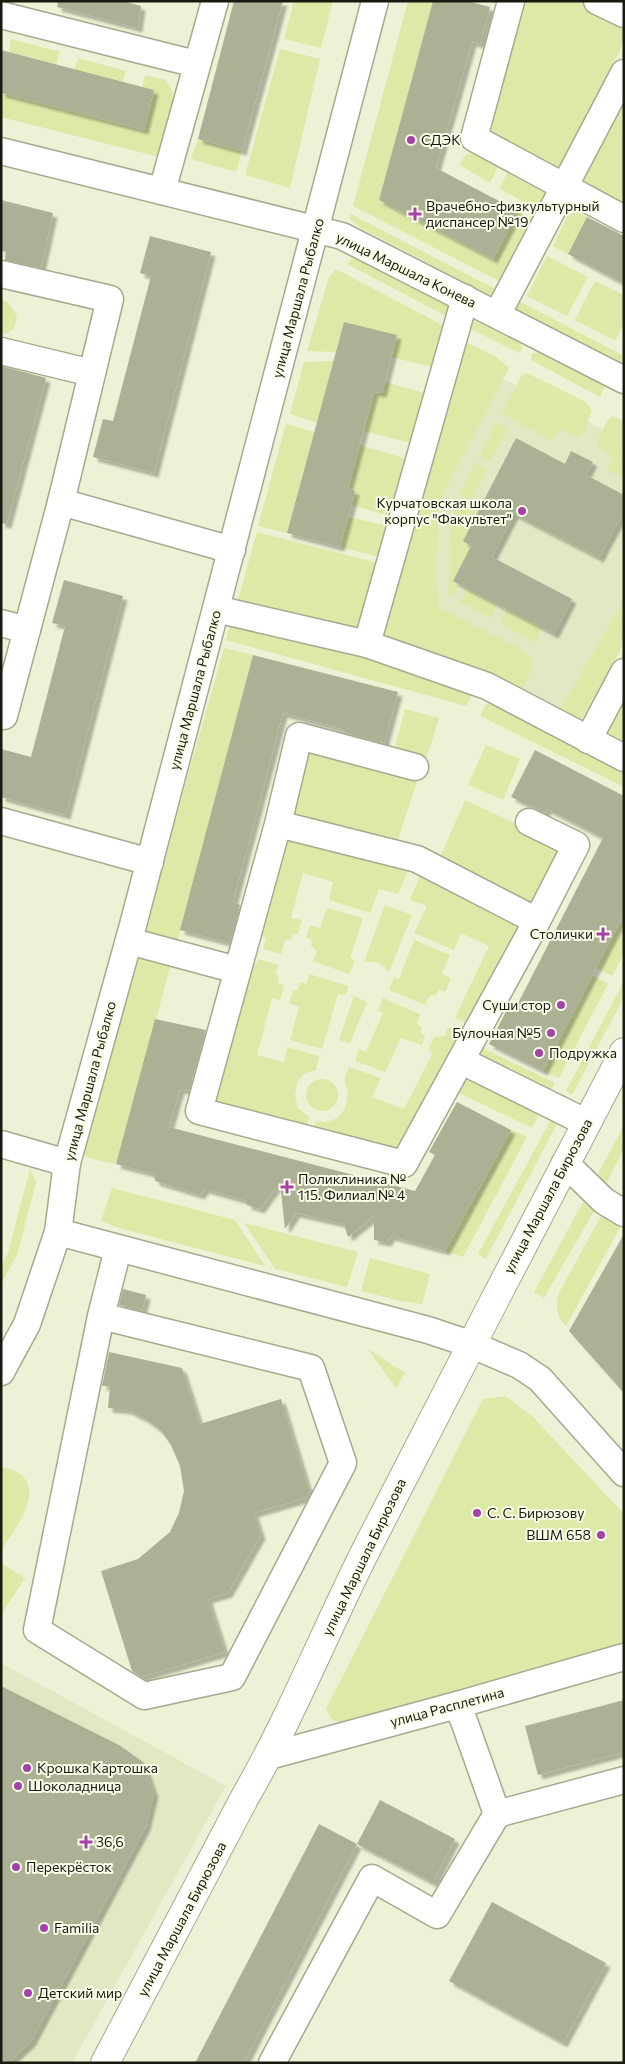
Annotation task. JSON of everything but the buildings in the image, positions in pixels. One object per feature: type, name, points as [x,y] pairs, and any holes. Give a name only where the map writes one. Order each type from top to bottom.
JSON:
[{"type":"main road","name":"улица Маршала Бирюзова","points":[[105,2063],[269,1756],[352,1580],[470,1344],[624,1052]]},
{"type":"street","points":[[162,192],[215,1]]},
{"type":"street","name":"улица Маршала Рыбалко","points":[[1,1372],[27,1324],[58,1232],[67,1163],[129,941],[376,1]]},
{"type":"street","points":[[511,1],[474,138],[624,219]]},
{"type":"street","points":[[597,1],[624,14]]},
{"type":"street","points":[[1,15],[196,64]]},
{"type":"street","points":[[497,315],[564,187],[620,88]]},
{"type":"street","name":"улица Маршала Конева","points":[[1,151],[342,236],[624,380]]},
{"type":"street","points":[[1,274],[110,299],[61,502],[4,716],[1,715]]},
{"type":"street","points":[[367,644],[465,298]]},
{"type":"street","points":[[1,351],[92,373]]},
{"type":"street","points":[[61,502],[232,550]]},
{"type":"street","points":[[216,609],[367,644],[487,686],[624,758]]},
{"type":"street","points":[[1,623],[27,630]]},
{"type":"street","points":[[588,740],[624,672]]},
{"type":"street","points":[[414,767],[299,736],[278,824],[199,1111],[404,1164],[462,1061],[576,845],[529,822]]},
{"type":"street","points":[[1,821],[150,862]]},
{"type":"street","points":[[278,824],[417,859],[537,921]]},
{"type":"street","points":[[129,941],[238,970]]},
{"type":"street","points":[[462,1061],[586,1123]]},
{"type":"street","points":[[1,1144],[67,1163]]},
{"type":"street","points":[[565,1163],[604,1201],[624,1213]]},
{"type":"street","points":[[58,1232],[428,1330],[470,1344],[519,1365],[540,1379],[624,1472]]},
{"type":"street","points":[[101,1316],[311,1368],[343,1463],[232,1677],[144,1696],[38,1630],[101,1316],[118,1249]]},
{"type":"street","name":"улица Расплетина","points":[[269,1756],[624,1657]]},
{"type":"street","points":[[456,1705],[464,1721],[497,1814]]},
{"type":"street","points":[[272,2063],[372,1878],[437,1915],[497,1814],[624,1780]]},
{"type":"shaded area","name":"Курчатовская школа корпус \"Факультет\"","points":[[462,358],[624,440],[624,625],[573,717],[385,639]]},
{"type":"shaded area","points":[[1,1663],[226,1786],[72,2063],[1,2063]]},
{"type":"green space","points":[[294,1],[333,1],[321,48],[284,39]]},
{"type":"green space","points":[[408,1],[433,1],[379,200],[493,259],[518,211],[532,219],[499,281],[353,206]]},
{"type":"green space","points":[[519,1],[578,1],[624,25],[624,41],[562,177],[483,134]]},
{"type":"green space","points":[[11,39],[60,52],[56,64],[9,52]]},
{"type":"green space","points":[[280,49],[320,59],[290,188],[245,175]]},
{"type":"green space","points":[[78,58],[126,71],[123,82],[74,70]]},
{"type":"green space","points":[[145,75],[166,80],[173,93],[173,106],[159,157],[1,117],[1,93],[144,130],[154,91],[142,87]]},
{"type":"green space","points":[[618,108],[624,108],[624,209],[584,188],[580,174]]},
{"type":"green space","points":[[198,139],[242,151],[236,172],[191,159]]},
{"type":"green space","points":[[472,151],[499,164],[490,183],[460,165],[464,157]]},
{"type":"green space","points":[[509,170],[548,190],[537,210],[499,188]]},
{"type":"green space","points":[[576,212],[587,217],[568,254],[553,246],[568,215]]},
{"type":"green space","points":[[351,214],[499,291],[496,299],[361,228],[349,218]]},
{"type":"green space","points":[[354,256],[448,305],[450,312],[448,317],[347,264]]},
{"type":"green space","points":[[547,256],[588,277],[567,316],[527,296]]},
{"type":"green space","points":[[336,269],[446,327],[436,368],[391,357],[397,335],[344,322],[335,352],[307,351],[329,277]]},
{"type":"green space","points":[[595,281],[624,295],[624,324],[615,341],[575,320]]},
{"type":"green space","points":[[1,300],[7,301],[17,316],[14,329],[1,336]]},
{"type":"green space","points":[[517,300],[624,356],[624,365],[513,308]]},
{"type":"green space","points":[[469,316],[520,342],[522,348],[519,353],[467,327]]},
{"type":"green space","points":[[461,340],[495,356],[509,368],[444,492],[438,516],[436,579],[439,607],[525,651],[532,659],[532,669],[519,696],[379,637]]},
{"type":"green space","points":[[538,352],[605,386],[600,397],[531,360],[532,354]]},
{"type":"green space","points":[[333,361],[317,423],[290,414],[304,362]]},
{"type":"green space","points":[[527,373],[584,401],[592,410],[585,430],[578,438],[560,429],[551,441],[502,413],[521,376]]},
{"type":"green space","points":[[385,382],[428,394],[414,444],[364,431],[374,392],[382,393]]},
{"type":"green space","points":[[613,416],[624,421],[624,479],[608,471],[613,457],[601,449],[597,442],[607,421]]},
{"type":"green space","points":[[496,423],[508,429],[490,461],[480,455]]},
{"type":"green space","points":[[286,424],[314,432],[287,533],[258,526]]},
{"type":"green space","points":[[360,445],[410,460],[394,517],[351,505],[355,491],[348,488]]},
{"type":"green space","points":[[476,462],[487,469],[471,501],[459,495]]},
{"type":"green space","points":[[458,502],[478,513],[463,541],[471,546],[453,581],[458,584],[453,596],[448,594],[451,522]]},
{"type":"green space","points":[[348,517],[392,527],[383,558],[340,547]]},
{"type":"green space","points":[[257,532],[382,564],[357,631],[237,603]]},
{"type":"green space","points":[[467,589],[497,604],[491,618],[460,602]]},
{"type":"green space","points":[[624,600],[624,643],[581,720],[572,723],[557,715]]},
{"type":"green space","points":[[507,610],[542,628],[536,643],[500,623]]},
{"type":"green space","points":[[237,620],[475,689],[466,706],[226,640],[230,624]]},
{"type":"green space","points":[[224,648],[253,655],[177,944],[143,935]]},
{"type":"green space","points":[[624,696],[624,750],[608,741],[607,728]]},
{"type":"green space","points":[[492,701],[624,769],[624,787],[480,716],[485,706]]},
{"type":"green space","points":[[405,709],[439,718],[425,763],[393,754]]},
{"type":"green space","points":[[486,745],[520,759],[503,800],[468,785]]},
{"type":"green space","points":[[307,746],[419,776],[396,845],[289,819]]},
{"type":"green space","points":[[465,800],[563,846],[531,909],[438,862]]},
{"type":"green space","points":[[285,832],[410,866],[398,894],[379,889],[370,913],[329,900],[333,882],[303,873],[291,918],[302,920],[298,934],[293,933],[291,940],[285,940],[281,954],[263,949],[266,938],[257,934]]},
{"type":"green space","points":[[422,871],[524,925],[469,1025],[455,1018],[489,946],[461,933],[454,950],[414,933],[427,906],[410,900]]},
{"type":"green space","points":[[385,905],[412,915],[389,972],[378,963],[364,962]]},
{"type":"green space","points":[[327,908],[363,918],[350,958],[355,961],[349,974],[313,961],[317,951],[311,946],[312,940],[306,937],[310,925],[320,928]]},
{"type":"green space","points":[[619,923],[624,926],[624,954],[612,976],[596,968]]},
{"type":"green space","points":[[414,940],[450,955],[442,974],[451,978],[445,992],[439,990],[435,996],[430,995],[425,1005],[389,990],[394,977],[399,979]]},
{"type":"green space","points":[[139,954],[172,961],[116,1164],[83,1155]]},
{"type":"green space","points":[[258,959],[278,965],[276,972],[279,977],[277,983],[284,985],[280,1000],[272,998],[257,1055],[284,1062],[287,1047],[319,1056],[316,1070],[305,1073],[297,1082],[295,1096],[298,1108],[309,1117],[307,1126],[218,1109],[210,1098],[248,963],[256,965]]},
{"type":"green space","points":[[309,974],[348,986],[346,995],[338,994],[322,1049],[290,1040],[299,1007],[289,1003],[293,990],[298,990],[300,982],[306,984]]},
{"type":"green space","points":[[592,975],[608,984],[559,1078],[543,1071]]},
{"type":"green space","points":[[624,981],[624,997],[572,1095],[566,1091]]},
{"type":"green space","points":[[354,996],[367,1002],[350,1043],[339,1040]]},
{"type":"green space","points":[[383,998],[420,1014],[417,1024],[422,1027],[421,1033],[425,1036],[422,1045],[401,1038],[385,1072],[355,1061],[359,1049],[366,1052],[383,1013],[378,1010]]},
{"type":"green space","points":[[449,1027],[465,1034],[400,1156],[313,1128],[316,1121],[325,1122],[333,1120],[344,1111],[348,1096],[344,1080],[349,1067],[381,1078],[372,1097],[404,1109],[433,1053],[428,1050],[434,1037],[444,1036]]},
{"type":"green space","points":[[481,1047],[555,1083],[548,1097],[485,1066],[480,1055]]},
{"type":"green space","points":[[463,1076],[471,1076],[541,1111],[532,1128],[453,1090]]},
{"type":"green space","points":[[322,1079],[328,1080],[333,1084],[337,1089],[337,1101],[333,1106],[328,1110],[322,1111],[316,1110],[311,1106],[307,1101],[306,1095],[307,1089],[311,1084],[316,1080]]},
{"type":"green space","points":[[552,1118],[559,1120],[486,1259],[478,1254]]},
{"type":"green space","points":[[624,1125],[624,1149],[603,1189],[593,1183]]},
{"type":"green space","points":[[511,1130],[527,1137],[463,1257],[445,1251]]},
{"type":"green space","points":[[30,1169],[36,1182],[17,1255],[1,1284],[1,1265],[8,1253]]},
{"type":"green space","points":[[112,1188],[235,1220],[265,1266],[119,1228],[101,1221]]},
{"type":"green space","points":[[583,1202],[594,1211],[544,1298],[534,1292]]},
{"type":"green space","points":[[602,1214],[622,1224],[566,1326],[557,1311],[559,1293]]},
{"type":"green space","points":[[244,1223],[358,1252],[347,1287],[275,1269]]},
{"type":"green space","points":[[370,1258],[430,1274],[422,1304],[361,1291]]},
{"type":"green space","points":[[367,1348],[405,1373],[396,1388]]},
{"type":"green space","points":[[505,1396],[533,1417],[624,1514],[624,1647],[348,1724],[332,1720],[326,1709],[483,1399]]},
{"type":"green space","points":[[4,1467],[19,1473],[27,1482],[29,1492],[22,1516],[1,1551],[1,1468]]},
{"type":"green space","points":[[1,1563],[25,1578],[1,1615]]},
{"type":"place","name":"СДЭК","points":[[411,140]]},
{"type":"place","name":"Врачебно-физкультурный диспансер №19","points":[[415,214]]},
{"type":"place","name":"Курчатовская школа корпус \"Факультет\"","points":[[522,511]]},
{"type":"place","name":"Столички","points":[[603,934]]},
{"type":"place","name":"Суши стор","points":[[561,1005]]},
{"type":"place","name":"Булочная №5","points":[[551,1033]]},
{"type":"place","name":"Подружка","points":[[539,1053]]},
{"type":"place","name":"Поликлиника № 115. Филиал № 4","points":[[287,1187]]},
{"type":"place","name":"С. С. Бирюзову","points":[[477,1513]]},
{"type":"place","name":"ВШM 658","points":[[601,1535]]},
{"type":"place","name":"Крошка Картошка","points":[[27,1768]]},
{"type":"place","name":"Шоколадница","points":[[18,1786]]},
{"type":"place","name":"36,6","points":[[86,1842]]},
{"type":"place","name":"Перекрёсток","points":[[16,1867]]},
{"type":"place","name":"Familia","points":[[44,1928]]},
{"type":"place","name":"Детский мир","points":[[28,1993]]}]
